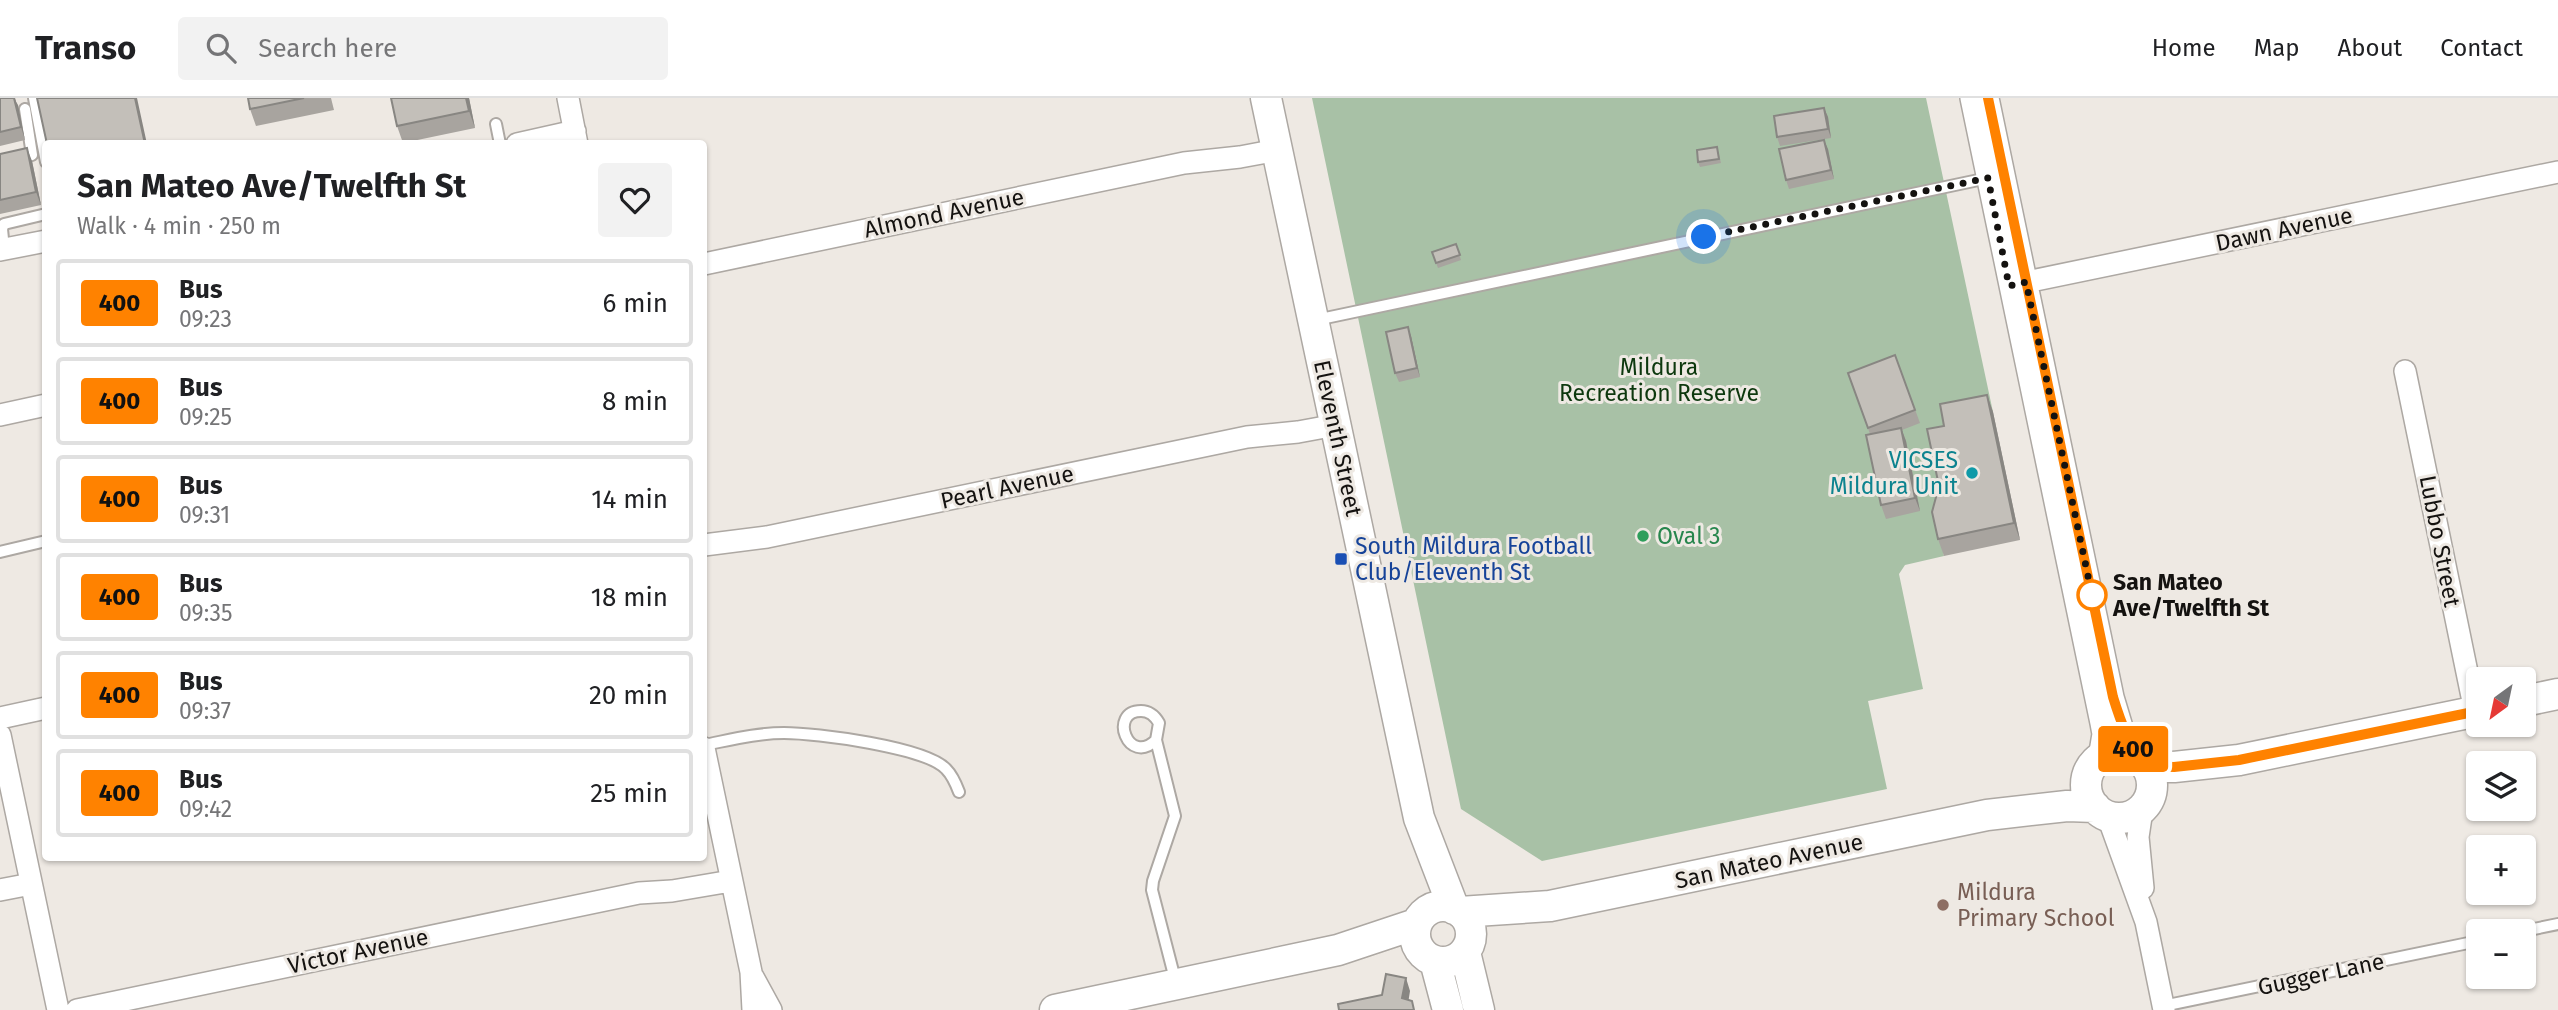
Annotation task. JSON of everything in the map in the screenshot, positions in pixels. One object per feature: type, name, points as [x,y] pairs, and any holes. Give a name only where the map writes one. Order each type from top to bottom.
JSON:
[{"type":"street","points":[[551,140],[576,137],[568,98]]},
{"type":"street","name":"Eleventh Street","points":[[1266,98],[1419,818],[1424,938],[1448,1010]]},
{"type":"street","points":[[1971,98],[2113,697],[2122,727],[2153,785],[2138,837],[2146,922],[2164,1008]]},
{"type":"street","points":[[1988,98],[2017,284],[2103,734],[2086,790],[2101,812],[2146,922]]},
{"type":"street","name":"Almond Avenue","points":[[707,263],[1184,163],[1240,158],[1276,144]]},
{"type":"street","name":"Dawn Avenue","points":[[2017,284],[2558,172]]},
{"type":"street","points":[[2,250],[42,242]]},
{"type":"street","name":"Lubbo Street","points":[[2405,371],[2468,667]]},
{"type":"street","points":[[0,415],[42,406]]},
{"type":"street","name":"Pearl Avenue","points":[[707,545],[767,537],[1247,437],[1298,432],[1334,418]]},
{"type":"street","name":"Pearl Avenue","points":[[707,556],[767,537]]},
{"type":"street","points":[[2536,699],[2558,694]]},
{"type":"street","points":[[0,718],[42,709]]},
{"type":"street","points":[[2094,765],[2108,753],[2118,752],[2142,762],[2174,767],[2239,760],[2466,713]]},
{"type":"street","points":[[0,735],[58,1010]]},
{"type":"street","points":[[2101,812],[2126,818],[2146,803],[2239,760]]},
{"type":"street","points":[[707,761],[751,972],[753,1010]]},
{"type":"street","name":"San Mateo Avenue","points":[[1987,815],[2062,786],[2094,765]]},
{"type":"street","name":"San Mateo Avenue","points":[[1457,910],[1550,906],[1987,815],[2067,806],[2101,812]]},
{"type":"street","name":"Eleventh Street","points":[[1419,818],[1457,910]]},
{"type":"street","name":"Victor Avenue","points":[[78,1010],[639,893],[672,891],[730,874]]},
{"type":"street","points":[[0,890],[31,884]]},
{"type":"street","points":[[1424,938],[1437,906],[1457,910],[1469,925],[1468,947],[1479,1010]]},
{"type":"street","name":"San Mateo Avenue","points":[[1468,947],[1504,924],[1550,906]]},
{"type":"street","points":[[1055,1010],[1338,950],[1424,938],[1452,961],[1468,947]]},
{"type":"street","points":[[751,972],[771,1010]]},
{"type":"lane","points":[[34,98],[42,141]]},
{"type":"lane","points":[[0,162],[32,155],[25,109]]},
{"type":"lane","points":[[496,124],[499,140]]},
{"type":"lane","points":[[1314,320],[1988,178]]},
{"type":"lane","points":[[2,250],[2,224],[42,215]]},
{"type":"lane","points":[[0,552],[42,542]]},
{"type":"lane","points":[[707,746],[784,733],[856,741],[915,754],[938,763],[946,769],[959,792]]},
{"type":"lane","points":[[1156,740],[1175,816],[1156,870],[1152,890],[1177,985]]},
{"type":"lane","points":[[2536,929],[2558,924]]},
{"type":"lane","name":"Gugger Lane","points":[[2164,1008],[2466,944]]},
{"type":"green space","name":"Mildura Recreation Reserve","points":[[1312,98],[1926,98],[1993,412],[1946,421],[1945,503],[1938,529],[1944,556],[1905,565],[1899,574],[1923,689],[1868,701],[1887,789],[1542,861],[1461,809]]},
{"type":"building","points":[[0,98],[14,98],[21,127],[0,132]]},
{"type":"building","points":[[37,98],[135,98],[144,140],[46,140]]},
{"type":"building","points":[[248,98],[304,98],[250,109]]},
{"type":"building","points":[[391,98],[466,98],[469,111],[397,126]]},
{"type":"building","points":[[1824,108],[1828,129],[1777,137],[1774,116]]},
{"type":"building","points":[[1824,140],[1831,170],[1786,180],[1779,149]]},
{"type":"building","points":[[1717,147],[1719,159],[1698,162],[1697,150]]},
{"type":"building","points":[[27,148],[36,192],[0,200],[0,154]]},
{"type":"building","points":[[1456,244],[1460,255],[1436,263],[1432,252]]},
{"type":"building","points":[[1408,327],[1417,368],[1395,373],[1386,332]]},
{"type":"building","points":[[1895,355],[1915,410],[1868,428],[1848,373]]},
{"type":"building","name":"VICSES Mildura Unit","points":[[1987,395],[2014,523],[1938,539],[1932,512],[1939,486],[1927,429],[1944,426],[1940,404]]},
{"type":"building","points":[[1901,428],[1915,498],[1881,505],[1866,435]]},
{"type":"building","points":[[1386,974],[1406,978],[1402,998],[1412,1001],[1414,1010],[1339,1010],[1338,1004],[1382,995]]},
{"type":"bus line","name":"400","points":[[1988,98],[2113,697],[2122,727],[2138,757],[2146,766],[2174,767],[2239,760],[2466,713]]},
{"type":"place","name":"VICSES Mildura Unit","points":[[1972,473]]},
{"type":"place","name":"Oval 3","points":[[1643,536]]},
{"type":"place","name":"South Mildura Football Club/Eleventh St","points":[[1341,559]]},
{"type":"place","name":"San Mateo Ave/Twelfth St","points":[[2092,595]]},
{"type":"place","name":"Mildura Primary School","points":[[1943,905]]},
{"type":"route","points":[[1704,237],[1988,178],[2009,286],[2026,282],[2092,595]]}]
